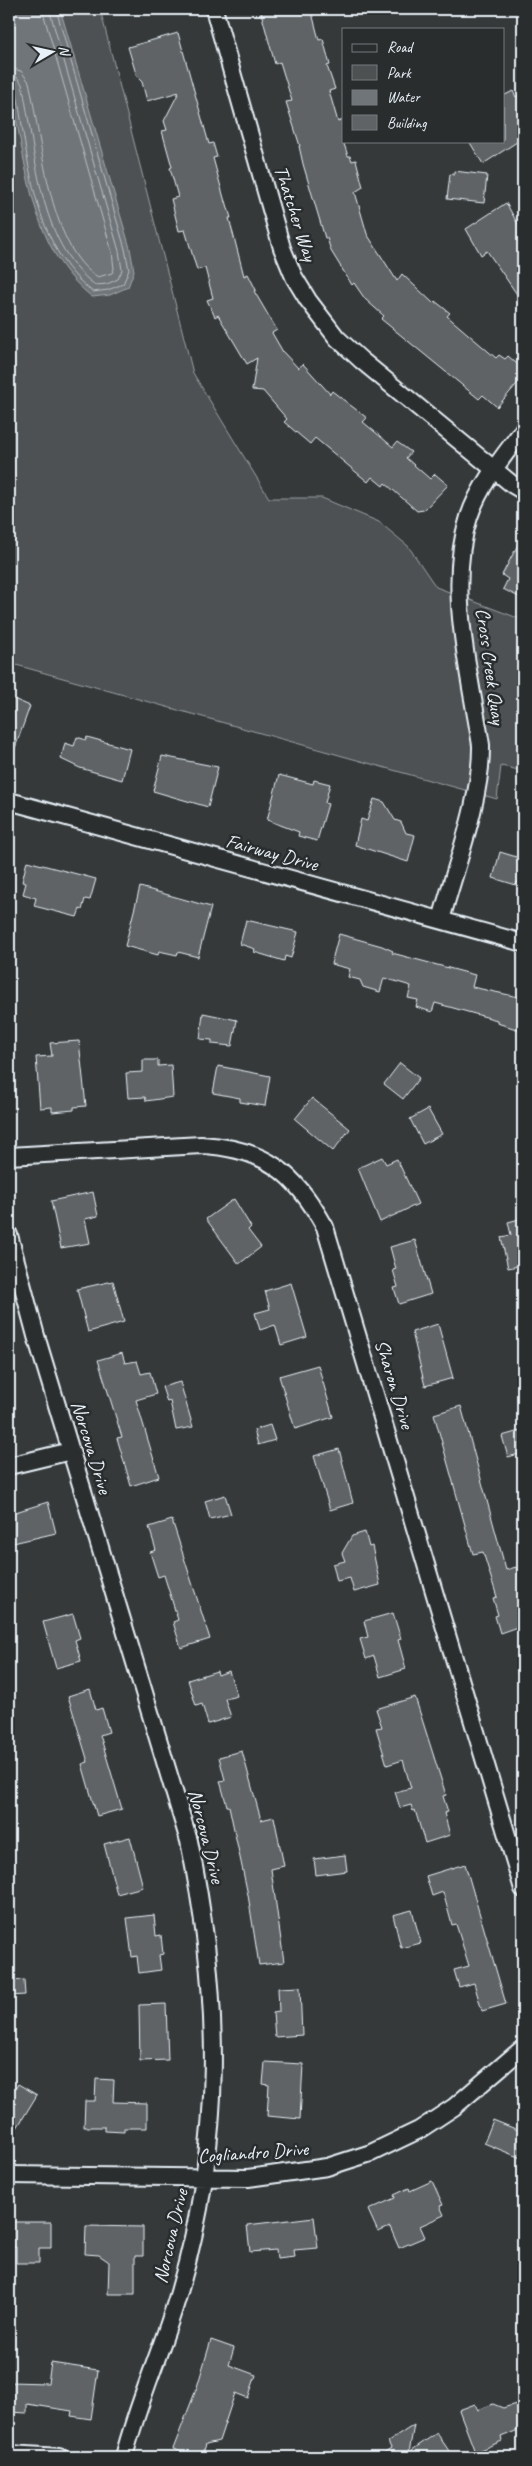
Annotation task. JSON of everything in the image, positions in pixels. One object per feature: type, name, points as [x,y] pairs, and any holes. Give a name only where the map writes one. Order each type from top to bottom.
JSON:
[{"type":"street","name":"Thatcher Way","points":[[214,9],[282,248],[299,284],[324,322],[361,360],[494,470],[523,491]]},
{"type":"street","name":"Cross Creek Quay","points":[[441,920],[478,787],[482,764],[460,606],[458,576],[462,545],[469,516],[484,486],[523,430]]},
{"type":"street","name":"Fairway Drive","points":[[9,801],[523,943]]},
{"type":"street","name":"Sharon Drive","points":[[9,1156],[201,1145],[221,1146],[263,1159],[285,1173],[311,1200],[325,1226],[523,1889]]},
{"type":"street","name":"Norcova Drive","points":[[9,1236],[36,1336],[189,1840],[202,1903],[214,2019],[214,2086],[205,2178],[193,2239],[179,2293],[124,2457]]},
{"type":"street","points":[[9,1466],[71,1451]]},
{"type":"street","name":"Cogliandro Drive","points":[[9,2174],[205,2178],[279,2175],[327,2167],[371,2153],[419,2130],[454,2107],[523,2048]]},
{"type":"street","points":[[9,2454],[60,2457]]},
{"type":"green space","points":[[9,9],[100,9],[193,373],[269,498],[322,498],[379,522],[408,546],[436,587],[523,620],[523,771],[501,766],[497,799],[9,663]]},
{"type":"water","points":[[9,9],[60,9],[130,248],[134,271],[128,287],[110,295],[92,297],[75,281],[49,244],[40,223],[23,157],[11,89],[8,58]]},
{"type":"building","points":[[260,9],[311,9],[319,40],[323,39],[330,65],[327,66],[335,89],[329,91],[338,122],[342,120],[342,142],[348,156],[350,156],[352,161],[356,160],[363,187],[355,192],[367,234],[397,281],[402,274],[433,303],[435,301],[450,313],[447,316],[496,358],[499,355],[505,359],[508,356],[523,369],[523,377],[497,407],[483,395],[479,399],[381,319],[384,316],[365,299],[354,283],[352,285],[331,251],[327,238],[325,238],[286,102],[292,101],[280,62],[275,64]]},
{"type":"building","points":[[178,33],[209,144],[213,143],[217,157],[213,158],[231,218],[229,218],[244,276],[248,274],[256,290],[254,291],[277,330],[272,333],[283,352],[298,368],[303,364],[330,394],[332,391],[367,418],[363,422],[393,447],[397,442],[411,452],[406,458],[430,479],[435,474],[448,485],[424,510],[417,511],[385,483],[383,486],[372,477],[368,482],[315,438],[310,444],[284,422],[287,419],[263,391],[252,390],[257,358],[247,364],[218,315],[215,317],[207,300],[213,298],[205,268],[197,270],[185,230],[179,231],[171,199],[178,197],[162,131],[167,130],[164,121],[179,92],[147,101],[142,82],[137,77],[128,47]]},
{"type":"building","points":[[513,91],[516,97],[523,92],[523,138],[483,164],[470,142],[504,142],[504,96]]},
{"type":"building","points":[[454,171],[487,175],[484,203],[447,199],[450,174],[454,175]]},
{"type":"building","points":[[506,203],[523,233],[523,303],[487,251],[481,255],[466,229]]},
{"type":"building","points":[[523,535],[523,599],[503,589],[508,579],[502,575]]},
{"type":"building","points":[[9,697],[30,706],[10,762],[9,762]]},
{"type":"building","points":[[77,737],[86,740],[87,737],[130,749],[122,780],[80,768],[61,759],[65,743],[74,746]]},
{"type":"building","points":[[162,756],[218,767],[208,807],[153,791]]},
{"type":"building","points":[[279,775],[313,784],[314,780],[330,784],[325,803],[328,804],[317,841],[298,836],[299,832],[267,820]]},
{"type":"building","points":[[374,799],[384,802],[395,820],[401,822],[406,833],[415,835],[408,862],[355,845],[361,819],[367,821]]},
{"type":"building","points":[[500,852],[523,859],[523,884],[517,882],[516,885],[493,878]]},
{"type":"building","points":[[27,861],[96,879],[90,900],[85,899],[82,910],[80,909],[77,917],[34,906],[36,898],[23,894],[26,883],[22,882]]},
{"type":"building","points":[[140,887],[211,907],[198,957],[178,952],[177,955],[159,951],[158,955],[125,946]]},
{"type":"building","points":[[246,920],[298,932],[291,958],[285,956],[284,961],[254,952],[255,949],[240,944]]},
{"type":"building","points":[[339,934],[382,946],[393,951],[392,953],[475,975],[472,987],[523,998],[523,1031],[497,1023],[497,1020],[435,1003],[432,1012],[416,1007],[418,1000],[408,998],[411,986],[384,978],[380,992],[363,987],[360,980],[348,977],[350,969],[331,964]]},
{"type":"building","points":[[203,1013],[237,1020],[232,1046],[212,1044],[212,1040],[200,1039]]},
{"type":"building","points":[[79,1041],[86,1106],[74,1107],[74,1110],[52,1112],[52,1107],[40,1108],[36,1057],[52,1056],[50,1043]]},
{"type":"building","points":[[143,1060],[158,1060],[158,1066],[171,1065],[173,1097],[146,1101],[145,1097],[128,1098],[126,1073],[143,1072]]},
{"type":"building","points":[[400,1063],[419,1078],[403,1099],[384,1084]]},
{"type":"building","points":[[218,1066],[270,1076],[265,1106],[240,1102],[240,1098],[213,1093]]},
{"type":"building","points":[[312,1098],[350,1129],[333,1151],[295,1119]]},
{"type":"building","points":[[428,1109],[442,1134],[423,1144],[410,1119]]},
{"type":"building","points":[[382,1157],[386,1164],[397,1159],[418,1204],[380,1222],[358,1168]]},
{"type":"building","points":[[93,1192],[98,1216],[85,1219],[90,1243],[61,1248],[51,1201]]},
{"type":"building","points":[[234,1199],[251,1227],[248,1230],[261,1247],[239,1264],[206,1219]]},
{"type":"building","points":[[523,1218],[523,1265],[508,1268],[501,1237],[511,1235],[508,1222]]},
{"type":"building","points":[[415,1240],[431,1294],[399,1304],[394,1288],[398,1287],[393,1270],[396,1269],[390,1247]]},
{"type":"building","points":[[113,1281],[124,1322],[88,1332],[77,1289]]},
{"type":"building","points":[[291,1283],[307,1337],[281,1345],[275,1325],[260,1330],[255,1313],[270,1309],[265,1291]]},
{"type":"building","points":[[438,1324],[453,1378],[425,1386],[412,1332]]},
{"type":"building","points":[[122,1353],[125,1363],[137,1361],[141,1374],[150,1372],[156,1394],[136,1400],[159,1477],[131,1486],[117,1438],[122,1437],[98,1360]]},
{"type":"building","points":[[318,1365],[333,1417],[295,1429],[279,1376]]},
{"type":"building","points":[[180,1382],[193,1427],[176,1430],[170,1401],[167,1402],[162,1387]]},
{"type":"building","points":[[461,1406],[506,1570],[516,1567],[523,1589],[523,1625],[500,1633],[495,1616],[498,1615],[493,1598],[497,1597],[483,1552],[473,1554],[434,1414]]},
{"type":"building","points":[[270,1425],[275,1440],[258,1445],[254,1430]]},
{"type":"building","points":[[523,1430],[523,1453],[508,1457],[502,1436]]},
{"type":"building","points":[[339,1449],[353,1503],[330,1510],[314,1456]]},
{"type":"building","points":[[225,1495],[231,1514],[210,1519],[205,1501]]},
{"type":"building","points":[[48,1502],[56,1533],[9,1544],[9,1514]]},
{"type":"building","points":[[172,1520],[210,1639],[181,1648],[173,1622],[178,1620],[164,1575],[158,1577],[150,1552],[156,1550],[149,1527]]},
{"type":"building","points":[[365,1532],[369,1547],[372,1546],[380,1585],[354,1592],[350,1578],[337,1581],[333,1564],[345,1561],[342,1553],[352,1536]]},
{"type":"building","points":[[393,1613],[401,1639],[398,1640],[406,1669],[380,1677],[374,1656],[366,1659],[360,1639],[368,1637],[364,1621]]},
{"type":"building","points":[[73,1614],[80,1638],[75,1640],[81,1661],[56,1668],[43,1622]]},
{"type":"building","points":[[217,1671],[218,1675],[229,1671],[237,1696],[225,1699],[231,1717],[208,1724],[202,1704],[196,1706],[188,1680]]},
{"type":"building","points":[[90,1689],[96,1710],[102,1708],[109,1732],[100,1735],[122,1809],[97,1816],[82,1764],[88,1762],[68,1696]]},
{"type":"building","points":[[415,1697],[446,1795],[443,1796],[448,1812],[444,1813],[450,1835],[425,1843],[415,1810],[413,1811],[411,1805],[400,1808],[395,1792],[411,1788],[403,1760],[387,1765],[376,1728],[382,1727],[376,1709]]},
{"type":"building","points":[[242,1751],[261,1820],[274,1817],[284,1866],[271,1869],[284,1962],[259,1965],[248,1895],[229,1806],[227,1806],[220,1781],[225,1780],[219,1757]]},
{"type":"building","points":[[130,1837],[143,1887],[117,1894],[104,1844]]},
{"type":"building","points":[[345,1855],[347,1871],[316,1875],[314,1859]]},
{"type":"building","points":[[465,1864],[506,2004],[482,2011],[474,1983],[459,1987],[454,1970],[469,1966],[456,1924],[452,1925],[443,1892],[432,1896],[426,1876]]},
{"type":"building","points":[[412,1910],[421,1943],[401,1948],[393,1915]]},
{"type":"building","points":[[154,1915],[156,1936],[161,1935],[163,1954],[159,1955],[161,1970],[139,1973],[137,1956],[132,1957],[127,1918]]},
{"type":"building","points":[[24,1980],[25,1995],[9,1996],[9,1981]]},
{"type":"building","points":[[300,1987],[302,2035],[275,2037],[273,2013],[279,2012],[278,1988]]},
{"type":"building","points":[[166,2004],[168,2060],[140,2061],[139,2005]]},
{"type":"building","points":[[265,2062],[303,2064],[300,2119],[267,2116],[269,2085],[263,2084]]},
{"type":"building","points":[[96,2079],[114,2080],[113,2102],[147,2103],[147,2128],[124,2128],[124,2132],[105,2131],[105,2127],[84,2127],[85,2101],[95,2101]]},
{"type":"building","points":[[18,2084],[37,2095],[9,2141],[9,2100]]},
{"type":"building","points":[[493,2120],[523,2132],[523,2159],[484,2143]]},
{"type":"building","points":[[432,2181],[443,2205],[440,2206],[444,2215],[420,2226],[425,2237],[399,2248],[390,2227],[378,2232],[368,2210],[395,2198],[394,2195],[409,2188],[410,2191]]},
{"type":"building","points":[[314,2217],[318,2248],[294,2250],[295,2257],[277,2259],[276,2250],[250,2252],[247,2225]]},
{"type":"building","points":[[9,2222],[51,2222],[51,2248],[39,2248],[39,2263],[16,2263],[16,2247],[9,2247]]},
{"type":"building","points":[[86,2226],[143,2227],[143,2256],[135,2256],[135,2294],[108,2294],[109,2262],[99,2255],[85,2254]]},
{"type":"building","points":[[211,2340],[234,2348],[229,2365],[256,2375],[248,2398],[235,2393],[219,2441],[206,2444],[202,2457],[196,2457],[173,2449],[197,2387]]},
{"type":"building","points":[[51,2363],[98,2370],[91,2419],[71,2416],[72,2411],[27,2404],[27,2413],[9,2412],[9,2382],[48,2383]]},
{"type":"building","points":[[475,2404],[478,2410],[493,2404],[503,2408],[516,2404],[523,2428],[501,2437],[502,2441],[475,2452],[459,2410]]},
{"type":"building","points":[[414,2425],[409,2452],[437,2433],[453,2457],[377,2457],[391,2448],[388,2442]]}]
